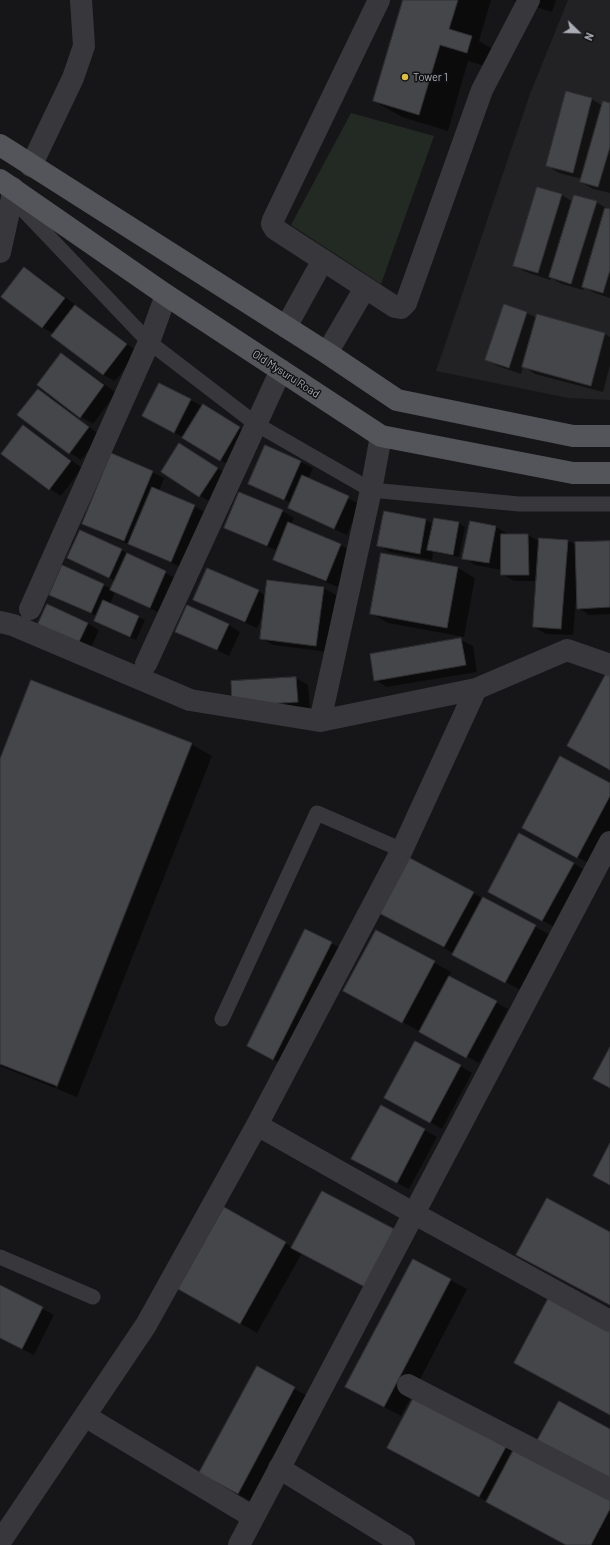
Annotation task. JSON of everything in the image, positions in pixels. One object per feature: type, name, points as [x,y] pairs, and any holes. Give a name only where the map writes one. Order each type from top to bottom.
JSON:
[{"type":"main road","points":[[0,145],[327,353],[397,400],[573,436],[610,436]]},
{"type":"main road","name":"Old Mysuru Road","points":[[8,189],[381,436],[573,473],[610,473]]},
{"type":"street","points":[[31,166],[73,78],[84,46],[81,0]]},
{"type":"street","points":[[379,0],[272,224],[275,229],[365,288],[395,307],[401,308],[406,303],[482,90],[529,0]]},
{"type":"street","points":[[0,252],[8,189]]},
{"type":"street","points":[[286,327],[323,260]]},
{"type":"street","points":[[327,353],[365,288]]},
{"type":"street","points":[[30,608],[149,342],[166,295]]},
{"type":"street","points":[[146,664],[280,370]]},
{"type":"street","points":[[320,721],[371,490],[381,436]]},
{"type":"street","points":[[0,622],[13,625],[190,700],[320,721],[476,689],[567,650],[610,665]]},
{"type":"street","points":[[0,1542],[146,1325],[256,1125],[402,850],[476,689]]},
{"type":"street","points":[[238,1545],[610,842]]},
{"type":"street","points":[[256,1125],[413,1214],[610,1321]]},
{"type":"street","points":[[408,1385],[610,1489]]},
{"type":"street","points":[[85,1416],[253,1517]]},
{"type":"street","points":[[279,1468],[404,1545]]},
{"type":"lane","points":[[8,189],[149,342],[256,424],[371,490],[518,504],[610,504]]},
{"type":"lane","points":[[222,1018],[317,813],[402,850]]},
{"type":"lane","points":[[0,1256],[93,1297]]},
{"type":"shaded area","points":[[568,0],[610,0],[610,400],[568,398],[436,371],[530,94]]},
{"type":"shaded area","points":[[351,113],[434,136],[381,284],[291,225]]},
{"type":"building","name":"Tower 1","points":[[403,0],[458,0],[449,29],[472,36],[467,53],[440,45],[419,115],[373,101]]},
{"type":"building","points":[[566,91],[592,98],[573,173],[546,166]]},
{"type":"building","points":[[603,101],[610,103],[610,147],[598,187],[580,182]]},
{"type":"building","points":[[537,187],[562,194],[538,273],[513,266]]},
{"type":"building","points":[[574,195],[597,201],[571,284],[549,277]]},
{"type":"building","points":[[605,208],[610,209],[610,270],[603,293],[582,287]]},
{"type":"building","points":[[24,267],[65,298],[42,328],[1,297]]},
{"type":"building","points":[[504,304],[527,312],[509,368],[485,360]]},
{"type":"building","points":[[75,305],[127,344],[103,375],[51,336]]},
{"type":"building","points":[[537,314],[605,333],[591,386],[522,367]]},
{"type":"building","points":[[61,353],[104,385],[80,418],[37,385]]},
{"type":"building","points":[[159,383],[191,399],[174,433],[142,416]]},
{"type":"building","points":[[38,389],[89,427],[69,454],[17,415]]},
{"type":"building","points":[[203,404],[240,427],[220,461],[182,438]]},
{"type":"building","points":[[23,425],[71,461],[49,490],[1,454]]},
{"type":"building","points":[[179,443],[218,468],[199,497],[161,472]]},
{"type":"building","points":[[265,445],[301,461],[284,500],[248,484]]},
{"type":"building","points":[[111,453],[153,471],[124,541],[82,524]]},
{"type":"building","points":[[302,475],[349,496],[334,529],[288,508]]},
{"type":"building","points":[[152,487],[195,505],[171,562],[128,544]]},
{"type":"building","points":[[239,492],[283,510],[267,546],[224,528]]},
{"type":"building","points":[[384,511],[426,519],[420,554],[377,546]]},
{"type":"building","points":[[434,518],[459,522],[453,555],[427,550]]},
{"type":"building","points":[[470,521],[496,526],[489,563],[462,559]]},
{"type":"building","points":[[288,522],[341,544],[326,581],[273,560]]},
{"type":"building","points":[[80,530],[122,549],[109,578],[67,558]]},
{"type":"building","points":[[501,534],[528,534],[529,575],[501,575]]},
{"type":"building","points":[[539,538],[568,540],[561,629],[533,627]]},
{"type":"building","points":[[610,541],[610,607],[577,609],[575,542]]},
{"type":"building","points":[[127,553],[166,571],[150,608],[110,590]]},
{"type":"building","points":[[381,553],[458,567],[447,628],[370,614]]},
{"type":"building","points":[[62,565],[104,584],[91,613],[49,595]]},
{"type":"building","points":[[207,568],[259,590],[245,622],[193,600]]},
{"type":"building","points":[[267,580],[324,587],[316,646],[260,639]]},
{"type":"building","points":[[103,600],[139,616],[130,637],[94,621]]},
{"type":"building","points":[[47,604],[88,623],[78,644],[37,626]]},
{"type":"building","points":[[187,605],[229,624],[217,650],[175,632]]},
{"type":"building","points":[[461,638],[466,665],[374,681],[370,654]]},
{"type":"building","points":[[607,672],[610,673],[610,770],[567,746]]},
{"type":"building","points":[[296,677],[298,702],[232,706],[231,681]]},
{"type":"building","points":[[31,680],[192,743],[57,1086],[0,1064],[0,759]]},
{"type":"building","points":[[560,756],[610,783],[610,796],[577,858],[522,828]]},
{"type":"building","points":[[519,833],[574,863],[542,921],[488,892]]},
{"type":"building","points":[[408,857],[474,892],[444,947],[379,913]]},
{"type":"building","points":[[483,897],[536,925],[505,983],[452,955]]},
{"type":"building","points":[[305,929],[332,942],[273,1060],[247,1046]]},
{"type":"building","points":[[376,930],[435,961],[402,1023],[343,991]]},
{"type":"building","points":[[449,976],[497,1001],[466,1058],[419,1032]]},
{"type":"building","points":[[415,1041],[461,1065],[430,1123],[384,1098]]},
{"type":"building","points":[[610,1047],[610,1088],[593,1079]]},
{"type":"building","points":[[381,1105],[425,1129],[397,1183],[351,1159]]},
{"type":"building","points":[[610,1143],[610,1185],[593,1176]]},
{"type":"building","points":[[322,1191],[396,1230],[365,1287],[291,1248]]},
{"type":"building","points":[[547,1198],[610,1232],[610,1305],[516,1255]]},
{"type":"building","points":[[224,1207],[286,1242],[240,1324],[178,1289]]},
{"type":"building","points":[[413,1259],[451,1279],[384,1407],[345,1387]]},
{"type":"building","points":[[0,1285],[43,1307],[22,1349],[0,1338]]},
{"type":"building","points":[[549,1297],[610,1330],[610,1415],[514,1363]]},
{"type":"building","points":[[257,1366],[295,1387],[238,1494],[199,1473]]},
{"type":"building","points":[[415,1395],[507,1445],[479,1497],[387,1448]]},
{"type":"building","points":[[559,1401],[610,1429],[610,1487],[534,1446]]},
{"type":"building","points":[[514,1449],[610,1500],[610,1509],[591,1545],[566,1545],[486,1502]]},
{"type":"place","name":"Tower 1","points":[[405,77]]}]
